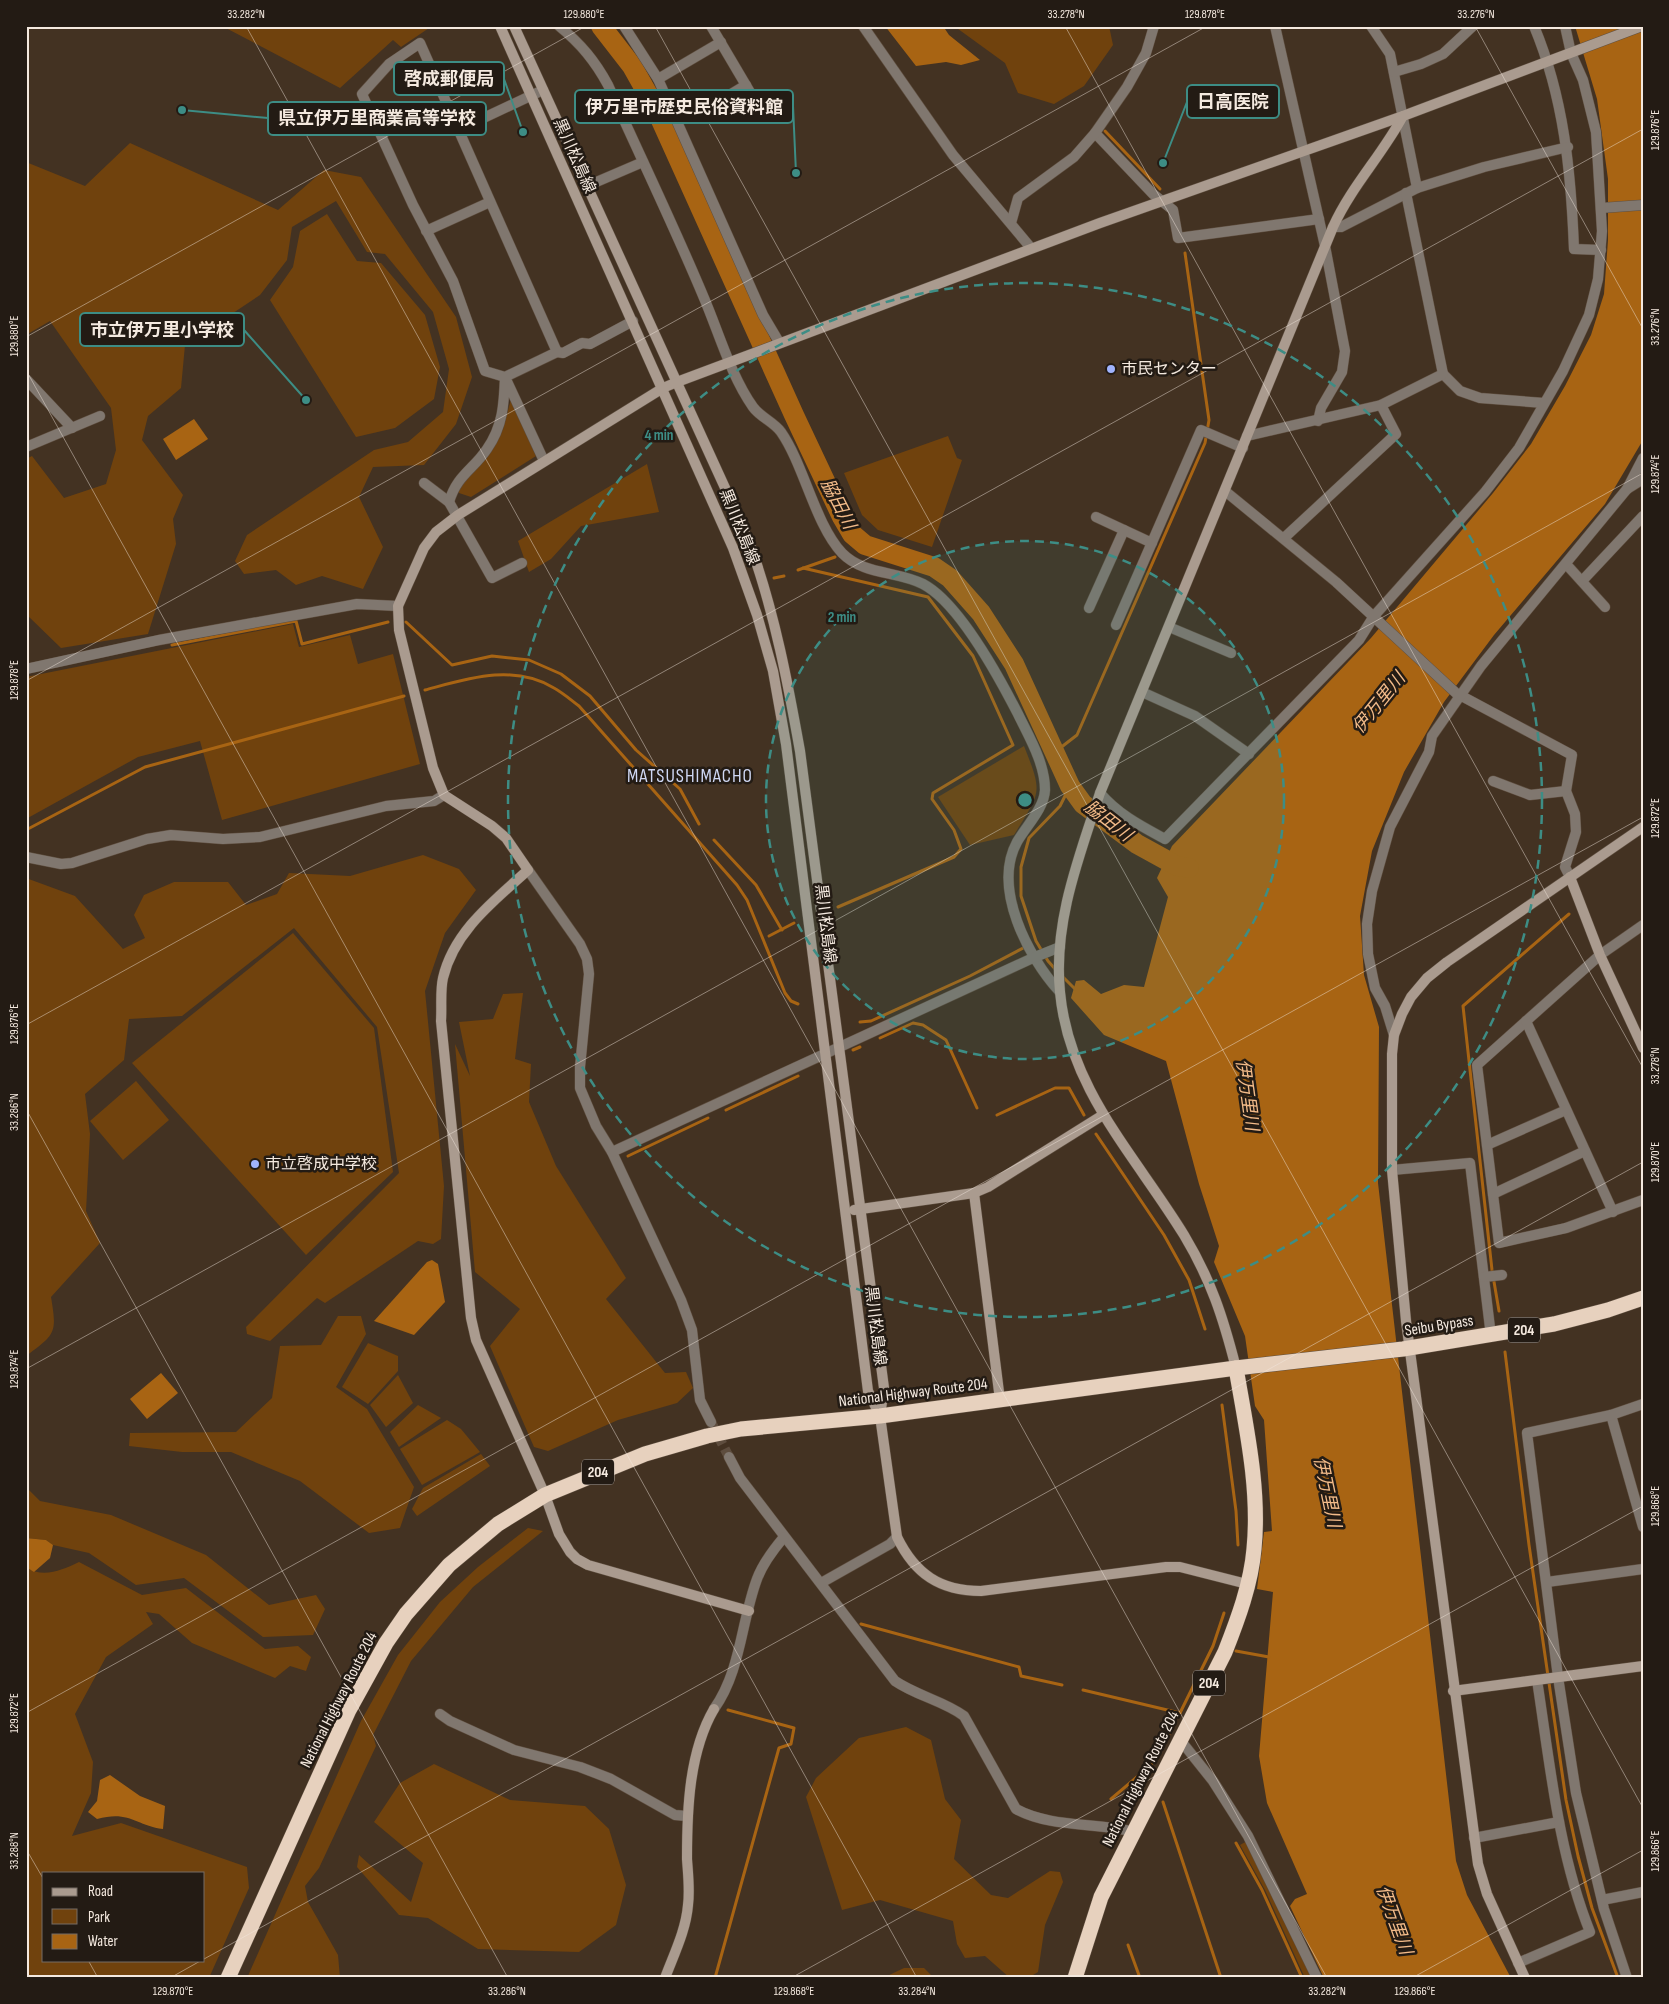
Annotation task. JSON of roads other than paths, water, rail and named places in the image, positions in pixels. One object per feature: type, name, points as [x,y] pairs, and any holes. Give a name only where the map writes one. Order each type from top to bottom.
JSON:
[{"type":"highway","name":"Seibu Bypass","points":[[1236,1368],[1407,1349],[1491,1336],[1554,1324],[1608,1310],[1643,1298]]},
{"type":"highway","name":"National Highway Route 204","points":[[228,1978],[350,1710],[391,1636],[406,1614],[448,1565],[498,1524],[544,1495],[645,1454],[707,1436],[740,1429],[880,1416],[1236,1368],[1253,1474],[1256,1517],[1254,1551],[1247,1584],[1225,1652],[1101,1897],[1075,1978]]},
{"type":"street","name":"黒川松島線","points":[[500,26],[733,548],[757,615],[773,671],[786,744],[868,1391],[880,1416]]},
{"type":"street","name":"黒川松島線","points":[[514,26],[752,550],[773,620],[800,751],[884,1388],[880,1416]]},
{"type":"street","points":[[559,26],[577,40],[594,60],[608,85],[705,299],[729,361],[754,408],[781,431],[832,538],[843,555],[861,566],[922,583],[932,591],[962,621],[1004,686],[1033,745],[1043,772],[1045,792],[1041,805],[1015,845],[1009,872],[1011,901],[1023,938],[1059,991]]},
{"type":"street","points":[[711,26],[760,109]]},
{"type":"street","points":[[863,26],[952,155],[1031,248]]},
{"type":"street","points":[[1011,223],[1018,198],[1074,157],[1095,133],[1128,87],[1146,53],[1154,26]]},
{"type":"street","points":[[1275,26],[1325,246],[1345,351],[1342,372],[1321,408],[1318,421]]},
{"type":"street","points":[[1371,26],[1390,54],[1417,188]]},
{"type":"street","points":[[1394,72],[1421,64],[1443,54],[1473,26]]},
{"type":"street","points":[[1534,26],[1548,62],[1559,100],[1568,147],[1574,249],[1601,250]]},
{"type":"street","points":[[1100,793],[1112,807],[1128,819],[1166,839],[1359,640],[1486,492],[1520,448],[1568,362],[1589,315],[1598,280],[1601,250],[1601,208],[1596,132],[1583,80],[1571,53],[1565,26]]},
{"type":"street","points":[[711,1422],[700,1400],[692,1330],[681,1300],[612,1152],[596,1126],[580,1088],[580,1067],[589,974],[587,959],[580,944],[506,838],[492,826],[444,795],[433,768],[399,630],[398,606],[424,548],[436,532],[458,515],[663,388],[677,382],[1031,248],[1403,116],[1642,26]]},
{"type":"street","points":[[629,28],[658,79],[763,315],[779,342]]},
{"type":"street","points":[[658,79],[721,42]]},
{"type":"street","points":[[544,461],[505,378],[485,371],[453,280],[426,231],[362,94],[389,64],[420,43],[557,352]]},
{"type":"street","points":[[703,112],[746,85]]},
{"type":"street","points":[[458,130],[543,90]]},
{"type":"street","points":[[1236,1368],[1214,1292],[1200,1264],[1184,1235],[1102,1115],[1083,1079],[1065,1026],[1059,991],[1060,947],[1072,876],[1100,793],[1325,246],[1344,204],[1367,168],[1388,142],[1403,116]]},
{"type":"street","points":[[1095,133],[1153,194],[1163,200],[1173,210],[1178,238],[1319,219]]},
{"type":"street","points":[[1333,227],[1341,227],[1417,188],[1484,167],[1568,147]]},
{"type":"street","points":[[587,186],[643,162]]},
{"type":"street","points":[[1406,193],[1443,374],[1460,391],[1480,398],[1544,403]]},
{"type":"street","points":[[426,231],[490,202]]},
{"type":"street","points":[[1601,208],[1643,205]]},
{"type":"street","points":[[505,378],[557,352],[563,353],[582,343],[590,344],[633,321]]},
{"type":"street","points":[[1247,436],[1381,406],[1443,374]]},
{"type":"street","points":[[449,502],[454,485],[487,450],[499,430],[504,410],[505,378]]},
{"type":"street","points":[[26,379],[72,428]]},
{"type":"street","points":[[1284,538],[1396,434],[1381,406]]},
{"type":"street","points":[[26,447],[100,416]]},
{"type":"street","points":[[1116,626],[1201,430],[1242,448]]},
{"type":"street","points":[[1394,1035],[1385,1006],[1375,988],[1368,954],[1367,924],[1372,891],[1390,827],[1429,752],[1432,736],[1458,694],[1627,489],[1643,458]]},
{"type":"street","points":[[1627,489],[1643,479]]},
{"type":"street","points":[[424,483],[449,502],[492,578],[522,563]]},
{"type":"street","points":[[1225,491],[1284,538],[1376,618],[1458,694],[1572,755],[1566,791],[1575,814],[1576,832],[1566,867],[1600,955],[1643,1048]]},
{"type":"street","points":[[1582,581],[1643,516]]},
{"type":"street","points":[[1096,517],[1152,543]]},
{"type":"street","points":[[1089,608],[1124,530]]},
{"type":"street","points":[[1566,564],[1605,607]]},
{"type":"street","points":[[26,669],[159,640],[357,604],[398,606]]},
{"type":"street","points":[[1169,627],[1231,653]]},
{"type":"street","points":[[1142,692],[1195,716],[1249,754]]},
{"type":"street","points":[[1493,781],[1530,795],[1566,791]]},
{"type":"street","points":[[26,857],[62,864],[72,863],[148,838],[171,835],[223,839],[260,837],[386,806],[434,801],[444,795]]},
{"type":"street","points":[[1525,1978],[1487,1894],[1478,1864],[1474,1838],[1407,1349],[1392,1170],[1392,1054],[1394,1035],[1402,1014],[1411,997],[1427,978],[1447,962],[1643,826]]},
{"type":"street","points":[[528,870],[480,914],[459,939],[443,978],[441,1021],[471,1318],[476,1340],[544,1495],[559,1534],[576,1559],[588,1565],[749,1611]]},
{"type":"street","points":[[1643,925],[1600,955],[1477,1065],[1499,1243],[1566,1228],[1643,1200]]},
{"type":"street","points":[[612,1152],[1060,947]]},
{"type":"street","points":[[1526,1021],[1613,1212]]},
{"type":"street","points":[[1487,1145],[1566,1110]]},
{"type":"street","points":[[846,1212],[974,1193],[988,1187],[1102,1115]]},
{"type":"street","points":[[1493,1194],[1585,1151]]},
{"type":"street","points":[[1392,1170],[1470,1163],[1491,1336]]},
{"type":"street","points":[[974,1193],[1000,1400]]},
{"type":"street","points":[[1484,1277],[1502,1275]]},
{"type":"street","points":[[1628,1978],[1602,1900],[1588,1850],[1576,1793],[1558,1677],[1528,1432],[1611,1415],[1643,1404]]},
{"type":"street","points":[[1611,1415],[1643,1527]]},
{"type":"street","points":[[880,1416],[897,1538],[905,1554],[919,1570],[930,1578],[965,1591],[981,1591],[1166,1567],[1180,1567],[1247,1584]]},
{"type":"street","points":[[729,1457],[740,1478],[895,1681],[911,1692],[954,1708],[964,1716],[1016,1809],[1026,1815],[1062,1822],[1115,1827],[1135,1832]]},
{"type":"street","points":[[665,1978],[684,1927],[688,1904],[687,1816],[703,1728],[729,1684],[757,1579],[769,1554],[784,1537]]},
{"type":"street","points":[[821,1583],[890,1544],[897,1538]]},
{"type":"street","points":[[1547,1582],[1643,1569]]},
{"type":"street","points":[[1454,1691],[1642,1668]]},
{"type":"street","points":[[1518,1963],[1590,1932],[1570,1871],[1560,1822],[1537,1680]]},
{"type":"street","points":[[440,1714],[450,1721],[514,1750],[580,1766],[611,1779],[675,1814],[687,1816]]},
{"type":"street","points":[[1181,1741],[1213,1781],[1248,1836],[1318,1978]]},
{"type":"street","points":[[1474,1838],[1560,1822]]},
{"type":"street","points":[[1602,1900],[1643,1892]]},
{"type":"water","points":[[885,26],[943,26],[949,35],[980,60],[961,65],[946,62],[916,66]]},
{"type":"water","name":"伊万里川","points":[[1575,26],[1643,26],[1643,440],[1605,504],[1494,635],[1444,702],[1404,772],[1372,851],[1360,916],[1364,975],[1379,1027],[1378,1183],[1456,1861],[1467,1895],[1511,1978],[1324,1978],[1290,1906],[1295,1899],[1307,1894],[1267,1803],[1259,1756],[1273,1592],[1257,1589],[1264,1532],[1272,1531],[1264,1420],[1255,1406],[1245,1336],[1214,1262],[1219,1246],[1199,1184],[1166,1061],[1104,1035],[1071,998],[1076,981],[1084,980],[1101,994],[1124,985],[1144,987],[1168,897],[1157,878],[1172,846],[1371,638],[1493,493],[1531,444],[1565,386],[1591,335],[1604,294],[1608,240],[1608,179],[1597,99]]},
{"type":"water","points":[[194,419],[208,439],[176,460],[163,439]]},
{"type":"water","points":[[432,1260],[438,1264],[445,1302],[414,1335],[374,1321],[427,1262]]},
{"type":"water","points":[[161,1373],[178,1393],[147,1419],[130,1399]]},
{"type":"water","points":[[26,1538],[46,1540],[53,1545],[50,1558],[34,1572],[26,1567]]},
{"type":"water","points":[[110,1775],[140,1796],[165,1806],[163,1829],[125,1817],[117,1816],[97,1819],[88,1812],[97,1801],[100,1780]]},
{"type":"waterway","name":"脇田川","points":[[601,26],[632,66],[655,107],[794,415],[842,517],[852,534],[865,545],[934,567],[950,578],[981,613],[1014,664],[1070,786],[1083,804],[1137,844],[1177,866],[1189,868]]},
{"type":"waterway","points":[[1105,131],[1160,189]]},
{"type":"waterway","points":[[1055,752],[1077,735],[1205,443],[1209,420],[1185,253]]},
{"type":"waterway","points":[[798,570],[835,557]]},
{"type":"waterway","points":[[803,568],[928,597],[973,656],[1013,745],[933,793],[932,799],[954,830],[961,849],[954,857],[838,907]]},
{"type":"waterway","points":[[774,578],[784,576]]},
{"type":"waterway","points":[[172,645],[296,621],[302,644],[388,622]]},
{"type":"waterway","points":[[406,622],[452,665],[492,656],[529,660],[561,674],[590,696],[636,750],[680,789],[699,824]]},
{"type":"waterway","points":[[425,690],[473,678],[506,675],[522,676],[538,680],[554,688],[579,706],[737,885],[747,900],[785,993],[791,1001],[798,1004]]},
{"type":"waterway","points":[[26,830],[145,767],[404,696]]},
{"type":"waterway","points":[[1056,970],[1036,941],[1021,896],[1021,867],[1029,838],[1060,806],[1070,786]]},
{"type":"waterway","points":[[714,840],[756,885],[782,930]]},
{"type":"waterway","points":[[1499,1311],[1492,1270],[1463,1006],[1569,914]]},
{"type":"waterway","points":[[769,936],[794,923]]},
{"type":"waterway","points":[[860,1022],[871,1021],[970,976],[1027,946]]},
{"type":"waterway","points":[[1062,976],[1075,989]]},
{"type":"waterway","points":[[880,1038],[913,1023],[923,1025],[946,1040],[977,1108]]},
{"type":"waterway","points":[[853,1050],[860,1047]]},
{"type":"waterway","points":[[726,1110],[798,1076]]},
{"type":"waterway","points":[[997,1115],[1055,1088],[1069,1088],[1084,1115]]},
{"type":"waterway","points":[[628,1156],[708,1118]]},
{"type":"waterway","points":[[1096,1134],[1164,1235],[1189,1280],[1205,1329]]},
{"type":"waterway","points":[[1505,1352],[1529,1545],[1566,1800],[1592,1908],[1618,1978]]},
{"type":"waterway","points":[[1222,1405],[1236,1511],[1238,1545]]},
{"type":"waterway","points":[[1178,1717],[1213,1646],[1224,1613]]},
{"type":"waterway","points":[[861,1624],[1019,1667],[1021,1676],[1062,1685]]},
{"type":"waterway","points":[[1236,1651],[1269,1657]]},
{"type":"waterway","points":[[1083,1690],[1180,1713]]},
{"type":"waterway","points":[[715,1978],[779,1748],[791,1744],[794,1728],[728,1710]]},
{"type":"waterway","points":[[1111,1799],[1151,1765],[1173,1727]]},
{"type":"waterway","points":[[1163,1802],[1221,1978]]},
{"type":"waterway","points":[[1236,1843],[1262,1890],[1302,1978]]},
{"type":"waterway","points":[[1128,1945],[1140,1978]]},
{"type":"tunnel","points":[[711,1422],[729,1457]]},
{"type":"place","name":"県立伊万里商業高等学校","points":[[182,110]]},
{"type":"place","name":"啓成郵便局","points":[[523,132]]},
{"type":"place","name":"日高医院","points":[[1163,163]]},
{"type":"place","name":"伊万里市歴史民俗資料館","points":[[796,173]]},
{"type":"place","name":"市民センター","points":[[1111,369]]},
{"type":"place","name":"市立伊万里小学校","points":[[306,400]]},
{"type":"place","name":"市立啓成中学校","points":[[255,1164]]},
{"type":"district","name":"MATSUSHIMACHO","points":[[690,776]]}]
